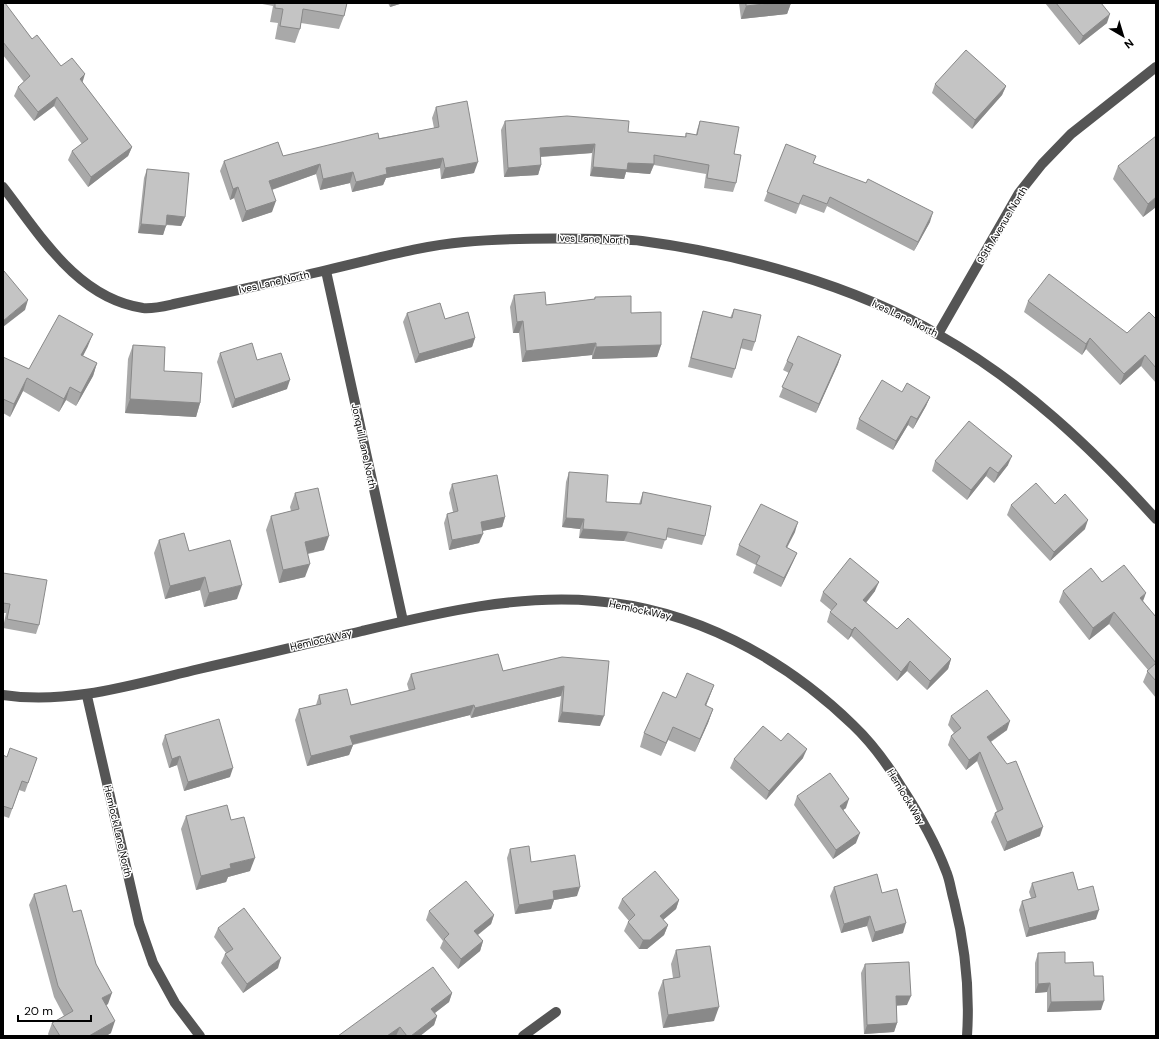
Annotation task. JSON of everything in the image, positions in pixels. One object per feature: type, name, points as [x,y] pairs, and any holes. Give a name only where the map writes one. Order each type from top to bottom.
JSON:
[{"type":"street","name":"99th Avenue North","points":[[938,334],[1019,193],[1042,164],[1071,134],[1156,67]]},
{"type":"street","name":"Ives Lane North","points":[[3,187],[61,262],[85,284],[112,300],[145,308],[174,304],[384,256],[462,242],[554,238],[640,241],[724,256],[805,278],[879,304],[938,334],[970,354],[1015,386],[1067,428],[1112,470],[1156,519]]},
{"type":"street","name":"Jonquil Lane North","points":[[326,270],[403,621]]},
{"type":"street","name":"Hemlock Way","points":[[87,696],[403,621],[462,609],[530,600],[596,601],[669,615],[724,635],[782,666],[834,706],[864,735],[883,757],[916,810],[946,872],[963,936],[969,1004],[967,1036]]},
{"type":"street","points":[[3,695],[18,697],[87,696]]},
{"type":"street","name":"Hemlock Lane North","points":[[87,696],[139,924],[153,963],[175,1003],[200,1036]]},
{"type":"street","points":[[523,1036],[556,1012]]},
{"type":"building","points":[[3,3],[5,3],[32,39],[37,35],[61,66],[72,58],[85,74],[80,79],[132,147],[91,177],[72,151],[88,139],[57,97],[38,112],[18,87],[30,76],[3,42]]},
{"type":"building","points":[[275,3],[347,3],[344,16],[303,9],[300,29],[280,26],[283,9],[275,8]]},
{"type":"building","points":[[746,3],[773,3],[746,6]]},
{"type":"building","points":[[1056,3],[1101,3],[1110,14],[1083,36]]},
{"type":"building","points":[[966,50],[1006,86],[975,120],[935,84]]},
{"type":"building","points":[[467,101],[478,162],[445,168],[443,158],[386,168],[387,174],[356,182],[353,172],[323,179],[320,164],[269,181],[276,201],[246,211],[238,187],[233,189],[224,161],[278,142],[283,156],[378,133],[379,139],[439,127],[436,107]]},
{"type":"building","points":[[567,116],[629,121],[628,132],[686,137],[686,133],[697,135],[700,121],[739,127],[734,154],[741,155],[736,183],[707,178],[709,165],[654,155],[654,164],[628,163],[627,170],[593,167],[595,144],[540,148],[541,165],[508,168],[505,121]]},
{"type":"building","points":[[1156,136],[1156,197],[1148,204],[1118,166]]},
{"type":"building","points":[[786,144],[816,156],[813,163],[866,183],[868,179],[933,212],[918,242],[830,197],[827,204],[803,195],[799,204],[767,192]]},
{"type":"building","points":[[147,169],[189,173],[185,217],[167,215],[166,226],[141,224]]},
{"type":"building","points":[[4,271],[28,300],[3,321],[3,272]]},
{"type":"building","points":[[1049,274],[1127,333],[1149,312],[1156,319],[1156,368],[1145,355],[1124,374],[1090,338],[1086,344],[1028,301]]},
{"type":"building","points":[[545,292],[546,305],[595,299],[595,297],[631,296],[631,313],[661,312],[661,345],[596,347],[596,343],[526,351],[523,321],[517,322],[514,295]]},
{"type":"building","points":[[440,303],[445,319],[468,312],[475,338],[419,354],[407,313]]},
{"type":"building","points":[[734,309],[761,315],[755,342],[743,339],[735,369],[691,358],[703,311],[732,318]]},
{"type":"building","points":[[59,315],[93,334],[81,355],[97,363],[81,393],[70,387],[64,399],[27,378],[14,404],[3,399],[3,357],[29,369]]},
{"type":"building","points":[[798,336],[841,355],[819,404],[782,387],[793,364],[787,361]]},
{"type":"building","points":[[252,343],[257,360],[281,353],[290,380],[235,399],[220,353]]},
{"type":"building","points":[[133,345],[165,347],[164,371],[202,373],[200,403],[130,399]]},
{"type":"building","points":[[882,380],[902,392],[907,383],[930,397],[917,419],[911,416],[896,441],[859,419]]},
{"type":"building","points":[[969,421],[1012,456],[998,473],[990,467],[971,490],[935,461]]},
{"type":"building","points":[[569,472],[608,475],[606,502],[641,504],[643,492],[711,506],[705,536],[668,528],[666,540],[628,532],[583,529],[584,519],[566,518]]},
{"type":"building","points":[[497,475],[505,517],[481,522],[483,534],[452,540],[447,514],[458,511],[452,484]]},
{"type":"building","points":[[1036,483],[1055,504],[1065,494],[1088,520],[1054,552],[1011,505]]},
{"type":"building","points":[[318,488],[329,536],[305,542],[310,564],[283,570],[271,516],[299,509],[295,493]]},
{"type":"building","points":[[761,504],[798,522],[786,547],[797,553],[784,578],[756,564],[760,556],[739,545]]},
{"type":"building","points":[[184,533],[189,551],[230,540],[242,585],[209,593],[205,577],[170,586],[159,540]]},
{"type":"building","points":[[850,558],[879,582],[863,600],[897,629],[908,618],[951,659],[930,681],[910,661],[901,672],[855,627],[852,630],[830,612],[837,604],[823,592]]},
{"type":"building","points":[[1124,565],[1146,593],[1140,598],[1156,617],[1156,663],[1114,612],[1093,628],[1063,591],[1091,568],[1102,582]]},
{"type":"building","points":[[3,573],[47,580],[39,625],[7,619],[10,604],[3,603]]},
{"type":"building","points":[[498,654],[503,671],[562,657],[609,661],[604,716],[562,712],[564,686],[475,708],[474,705],[350,736],[353,745],[311,756],[299,709],[321,704],[319,695],[347,689],[351,705],[415,689],[411,674]]},
{"type":"building","points":[[1156,663],[1156,681],[1147,671]]},
{"type":"building","points":[[687,673],[714,685],[705,705],[713,709],[700,739],[673,727],[666,743],[644,733],[663,692],[676,698]]},
{"type":"building","points":[[987,690],[1010,721],[987,737],[1007,764],[1016,761],[1043,827],[1007,842],[995,813],[1003,809],[980,752],[969,760],[951,736],[961,728],[951,716]]},
{"type":"building","points":[[219,719],[233,768],[188,782],[180,756],[172,759],[165,735]]},
{"type":"building","points":[[763,726],[781,741],[788,733],[807,749],[769,791],[734,759]]},
{"type":"building","points":[[10,748],[37,758],[28,783],[22,781],[12,809],[3,806],[3,755],[7,757]]},
{"type":"building","points":[[830,773],[849,799],[840,806],[860,833],[836,850],[797,796]]},
{"type":"building","points":[[227,805],[231,820],[244,817],[255,858],[230,864],[231,868],[201,876],[186,816]]},
{"type":"building","points":[[529,846],[531,862],[575,855],[580,887],[553,891],[554,899],[519,905],[510,849]]},
{"type":"building","points":[[655,871],[679,900],[660,916],[668,925],[650,940],[643,940],[628,922],[635,915],[622,899]]},
{"type":"building","points":[[1073,872],[1078,890],[1093,886],[1099,910],[1029,928],[1022,901],[1036,897],[1032,883]]},
{"type":"building","points":[[877,874],[882,893],[897,889],[906,923],[875,932],[870,916],[844,924],[834,887]]},
{"type":"building","points":[[466,881],[494,915],[474,931],[483,941],[461,959],[444,939],[449,934],[429,911]]},
{"type":"building","points":[[66,885],[73,912],[81,910],[96,964],[112,993],[102,998],[115,1021],[89,1036],[60,1036],[52,1023],[73,1011],[58,986],[34,894]]},
{"type":"building","points":[[244,908],[281,958],[247,984],[225,954],[233,949],[218,928]]},
{"type":"building","points":[[710,946],[719,1007],[668,1015],[663,980],[680,977],[676,950]]},
{"type":"building","points":[[1065,952],[1065,963],[1093,962],[1094,976],[1103,976],[1104,1001],[1051,1002],[1050,983],[1038,984],[1038,953]]},
{"type":"building","points":[[909,962],[911,996],[896,996],[897,1023],[867,1025],[865,964]]},
{"type":"building","points":[[433,967],[452,993],[431,1009],[437,1016],[411,1036],[407,1036],[400,1027],[387,1036],[338,1036]]}]
